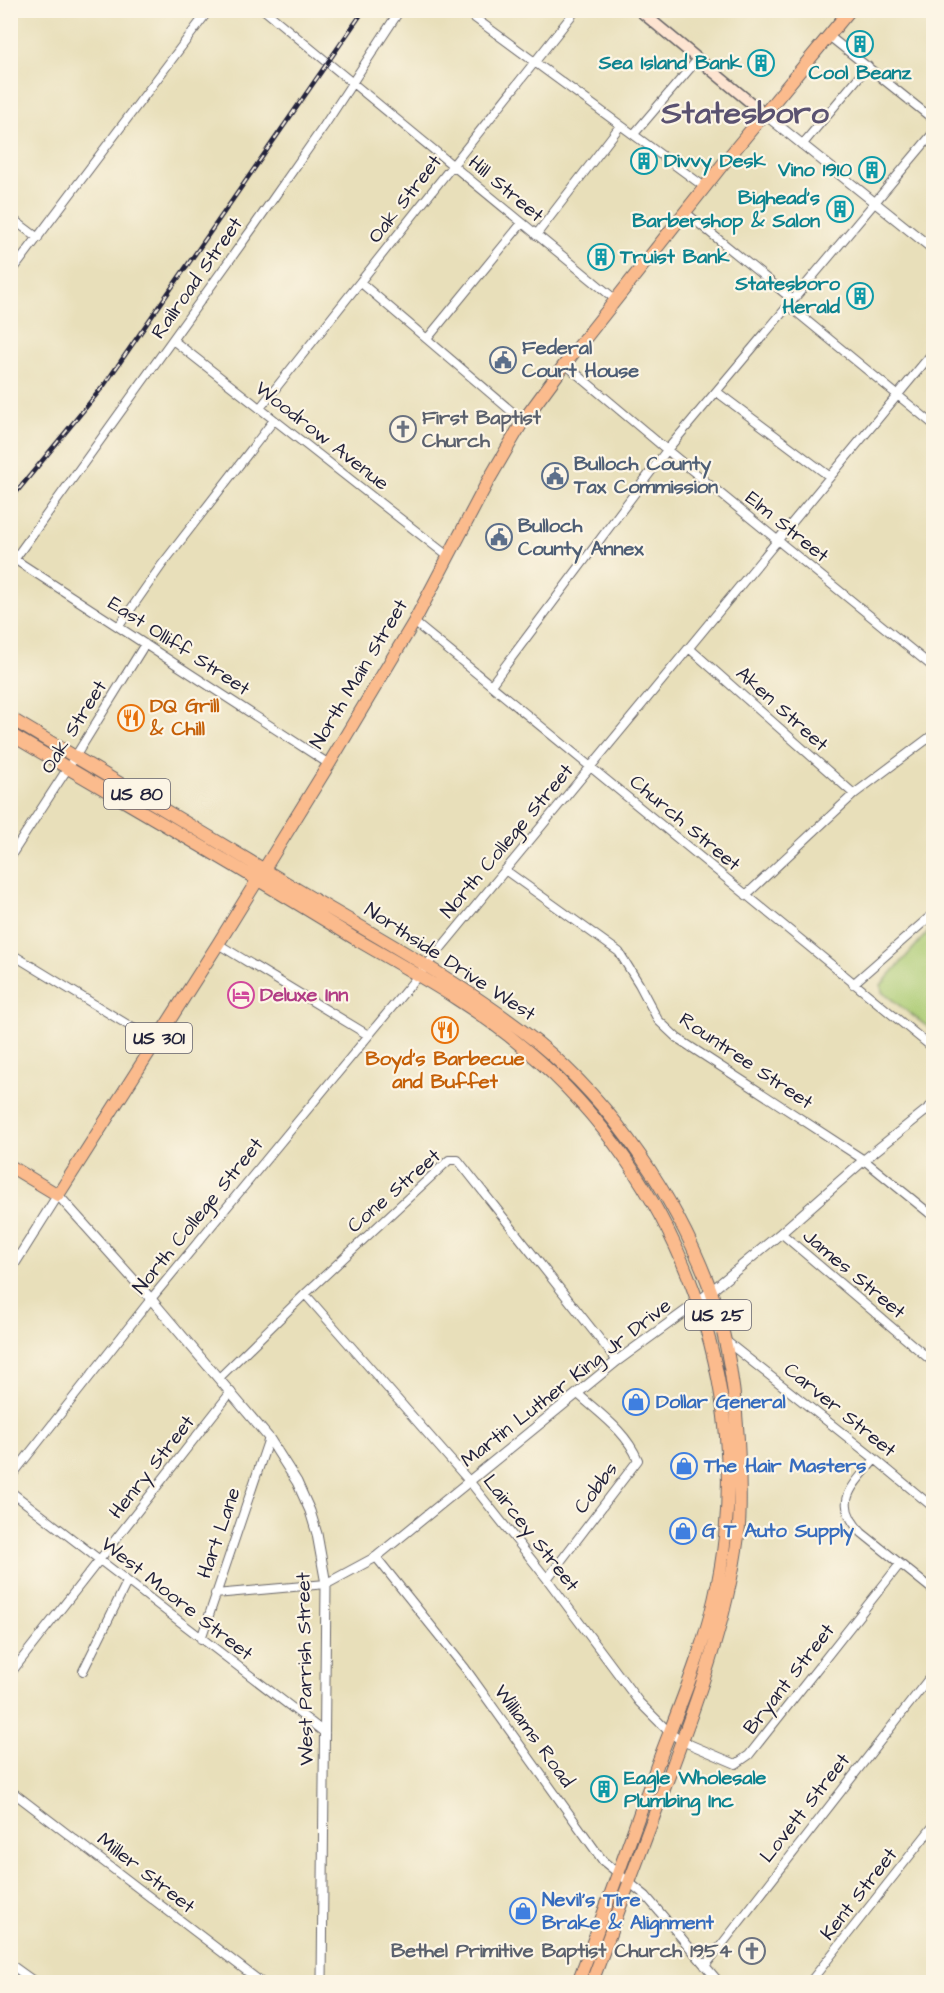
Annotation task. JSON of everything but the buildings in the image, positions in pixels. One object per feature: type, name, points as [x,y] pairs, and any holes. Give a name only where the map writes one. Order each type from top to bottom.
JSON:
[{"type":"main road","points":[[639,10],[763,113]]},
{"type":"main road","name":"North Main Street","points":[[58,1195],[218,944],[329,764],[414,622],[487,483],[523,421],[565,364],[763,113],[850,10]]},
{"type":"main road","name":"US 80","points":[[10,718],[261,874]]},
{"type":"main road","name":"US 80","points":[[10,734],[261,874]]},
{"type":"main road","name":"Northside Drive West","points":[[261,874],[421,970],[496,1011],[533,1040],[591,1095],[627,1137],[656,1180],[691,1245],[711,1292],[733,1382],[740,1495],[738,1535],[719,1631],[682,1741],[592,1983]]},
{"type":"main road","name":"Northside Drive West","points":[[421,970],[525,1048],[576,1097],[622,1152],[650,1196],[674,1241],[698,1302],[715,1356],[728,1466],[725,1534],[718,1583],[700,1650],[578,1983]]},
{"type":"main road","points":[[10,1166],[58,1195]]},
{"type":"street","points":[[10,274],[209,10]]},
{"type":"street","name":"Hill Street","points":[[264,10],[616,300]]},
{"type":"street","name":"Railroad Street","points":[[12,559],[174,341],[324,126],[400,10]]},
{"type":"street","points":[[464,10],[706,188]]},
{"type":"street","name":"Oak Street","points":[[260,408],[576,10]]},
{"type":"street","points":[[829,36],[933,120]]},
{"type":"street","points":[[634,134],[698,59]]},
{"type":"street","points":[[802,145],[868,66]]},
{"type":"street","points":[[763,113],[933,250]]},
{"type":"street","points":[[536,236],[620,126]]},
{"type":"street","points":[[491,685],[668,450],[933,132]]},
{"type":"street","points":[[686,213],[933,425]]},
{"type":"street","points":[[10,217],[38,238]]},
{"type":"street","points":[[427,339],[522,223]]},
{"type":"street","points":[[360,282],[523,421]]},
{"type":"street","name":"Woodrow Avenue","points":[[174,341],[449,557]]},
{"type":"street","name":"North College Street","points":[[10,1478],[151,1299],[933,351]]},
{"type":"street","name":"Elm Street","points":[[565,364],[933,668]]},
{"type":"street","points":[[717,392],[829,477]]},
{"type":"street","points":[[119,626],[161,566],[274,420]]},
{"type":"street","name":"East Olliff Street","points":[[12,559],[119,626],[329,764]]},
{"type":"street","name":"Church Street","points":[[414,622],[933,1049]]},
{"type":"street","name":"Oak Street","points":[[10,857],[145,644]]},
{"type":"street","name":"Aken Street","points":[[689,648],[854,794]]},
{"type":"street","points":[[746,895],[854,794],[933,734]]},
{"type":"street","name":"Rountree Street","points":[[505,870],[619,952],[658,1020],[676,1038],[864,1160],[933,1217]]},
{"type":"street","points":[[853,984],[933,913]]},
{"type":"street","points":[[218,944],[368,1035]]},
{"type":"street","points":[[10,952],[156,1042]]},
{"type":"street","name":"Martin Luther King Jr Drive","points":[[215,1594],[326,1584],[376,1557],[617,1361],[711,1292],[864,1160],[933,1104]]},
{"type":"street","name":"Cone Street","points":[[219,1378],[305,1293],[449,1160],[458,1160],[617,1361]]},
{"type":"street","name":"West Parrish Street","points":[[58,1195],[151,1299],[269,1438],[297,1482],[310,1511],[317,1534],[326,1584],[322,1983]]},
{"type":"street","name":"North Main Street","points":[[10,1271],[58,1195]]},
{"type":"street","name":"James Street","points":[[781,1233],[933,1363]]},
{"type":"street","name":"Laircey Street","points":[[305,1293],[470,1482],[548,1579],[639,1702],[670,1733],[682,1741]]},
{"type":"street","name":"Carver Street","points":[[724,1340],[875,1459],[933,1508]]},
{"type":"street","name":"Henry Street","points":[[10,1674],[231,1392]]},
{"type":"street","name":"Cobbs","points":[[548,1579],[638,1460],[625,1436],[578,1394]]},
{"type":"street","name":"Hart Lane","points":[[201,1639],[269,1438]]},
{"type":"street","points":[[875,1459],[850,1489],[846,1499],[846,1511],[862,1533],[933,1591]]},
{"type":"street","name":"West Moore Street","points":[[10,1491],[325,1733]]},
{"type":"street","name":"Williams Road","points":[[376,1557],[465,1668],[603,1861],[646,1896],[719,1983]]},
{"type":"street","name":"Bryant Street","points":[[682,1741],[736,1764],[749,1755],[900,1564]]},
{"type":"street","points":[[83,1671],[127,1582]]},
{"type":"street","name":"Lovett Street","points":[[705,1966],[933,1672]]},
{"type":"street","name":"Miller Street","points":[[10,1790],[261,1983]]},
{"type":"street","name":"Kent Street","points":[[810,1983],[933,1825]]},
{"type":"street","points":[[10,1964],[35,1983]]},
{"type":"green space","points":[[933,926],[933,1031],[882,992],[881,985]]},
{"type":"railway","points":[[10,500],[105,384],[364,10]]},
{"type":"place","name":"Cool Beanz","points":[[860,44]]},
{"type":"place","name":"Sea Island Bank","points":[[761,63]]},
{"type":"place","name":"Divvy Desk","points":[[644,161]]},
{"type":"place","name":"Vino 1910","points":[[872,170]]},
{"type":"place","name":"Bighead's Barbershop & Salon","points":[[840,209]]},
{"type":"place","name":"Truist Bank","points":[[601,257]]},
{"type":"place","name":"Statesboro Herald","points":[[860,296]]},
{"type":"place","name":"Federal Court House","points":[[503,360]]},
{"type":"place","name":"First Baptist Church","points":[[403,429]]},
{"type":"place","name":"Bulloch County Tax Commission","points":[[555,476]]},
{"type":"place","name":"Bulloch County Annex","points":[[499,537]]},
{"type":"place","name":"DQ Grill & Chill","points":[[131,718]]},
{"type":"place","name":"Deluxe Inn","points":[[241,995]]},
{"type":"place","name":"Boyd's Barbecue and Buffet","points":[[445,1030]]},
{"type":"place","name":"Dollar General","points":[[636,1402]]},
{"type":"place","name":"The Hair Masters","points":[[684,1466]]},
{"type":"place","name":"G T Auto Supply","points":[[683,1531]]},
{"type":"place","name":"Eagle Wholesale Plumbing Inc","points":[[604,1789]]},
{"type":"place","name":"Nevil's Tire Brake & Alignment","points":[[523,1911]]},
{"type":"place","name":"Bethel Primitive Baptist Church 1954","points":[[752,1951]]},
{"type":"district","name":"Statesboro","points":[[745,113]]}]
